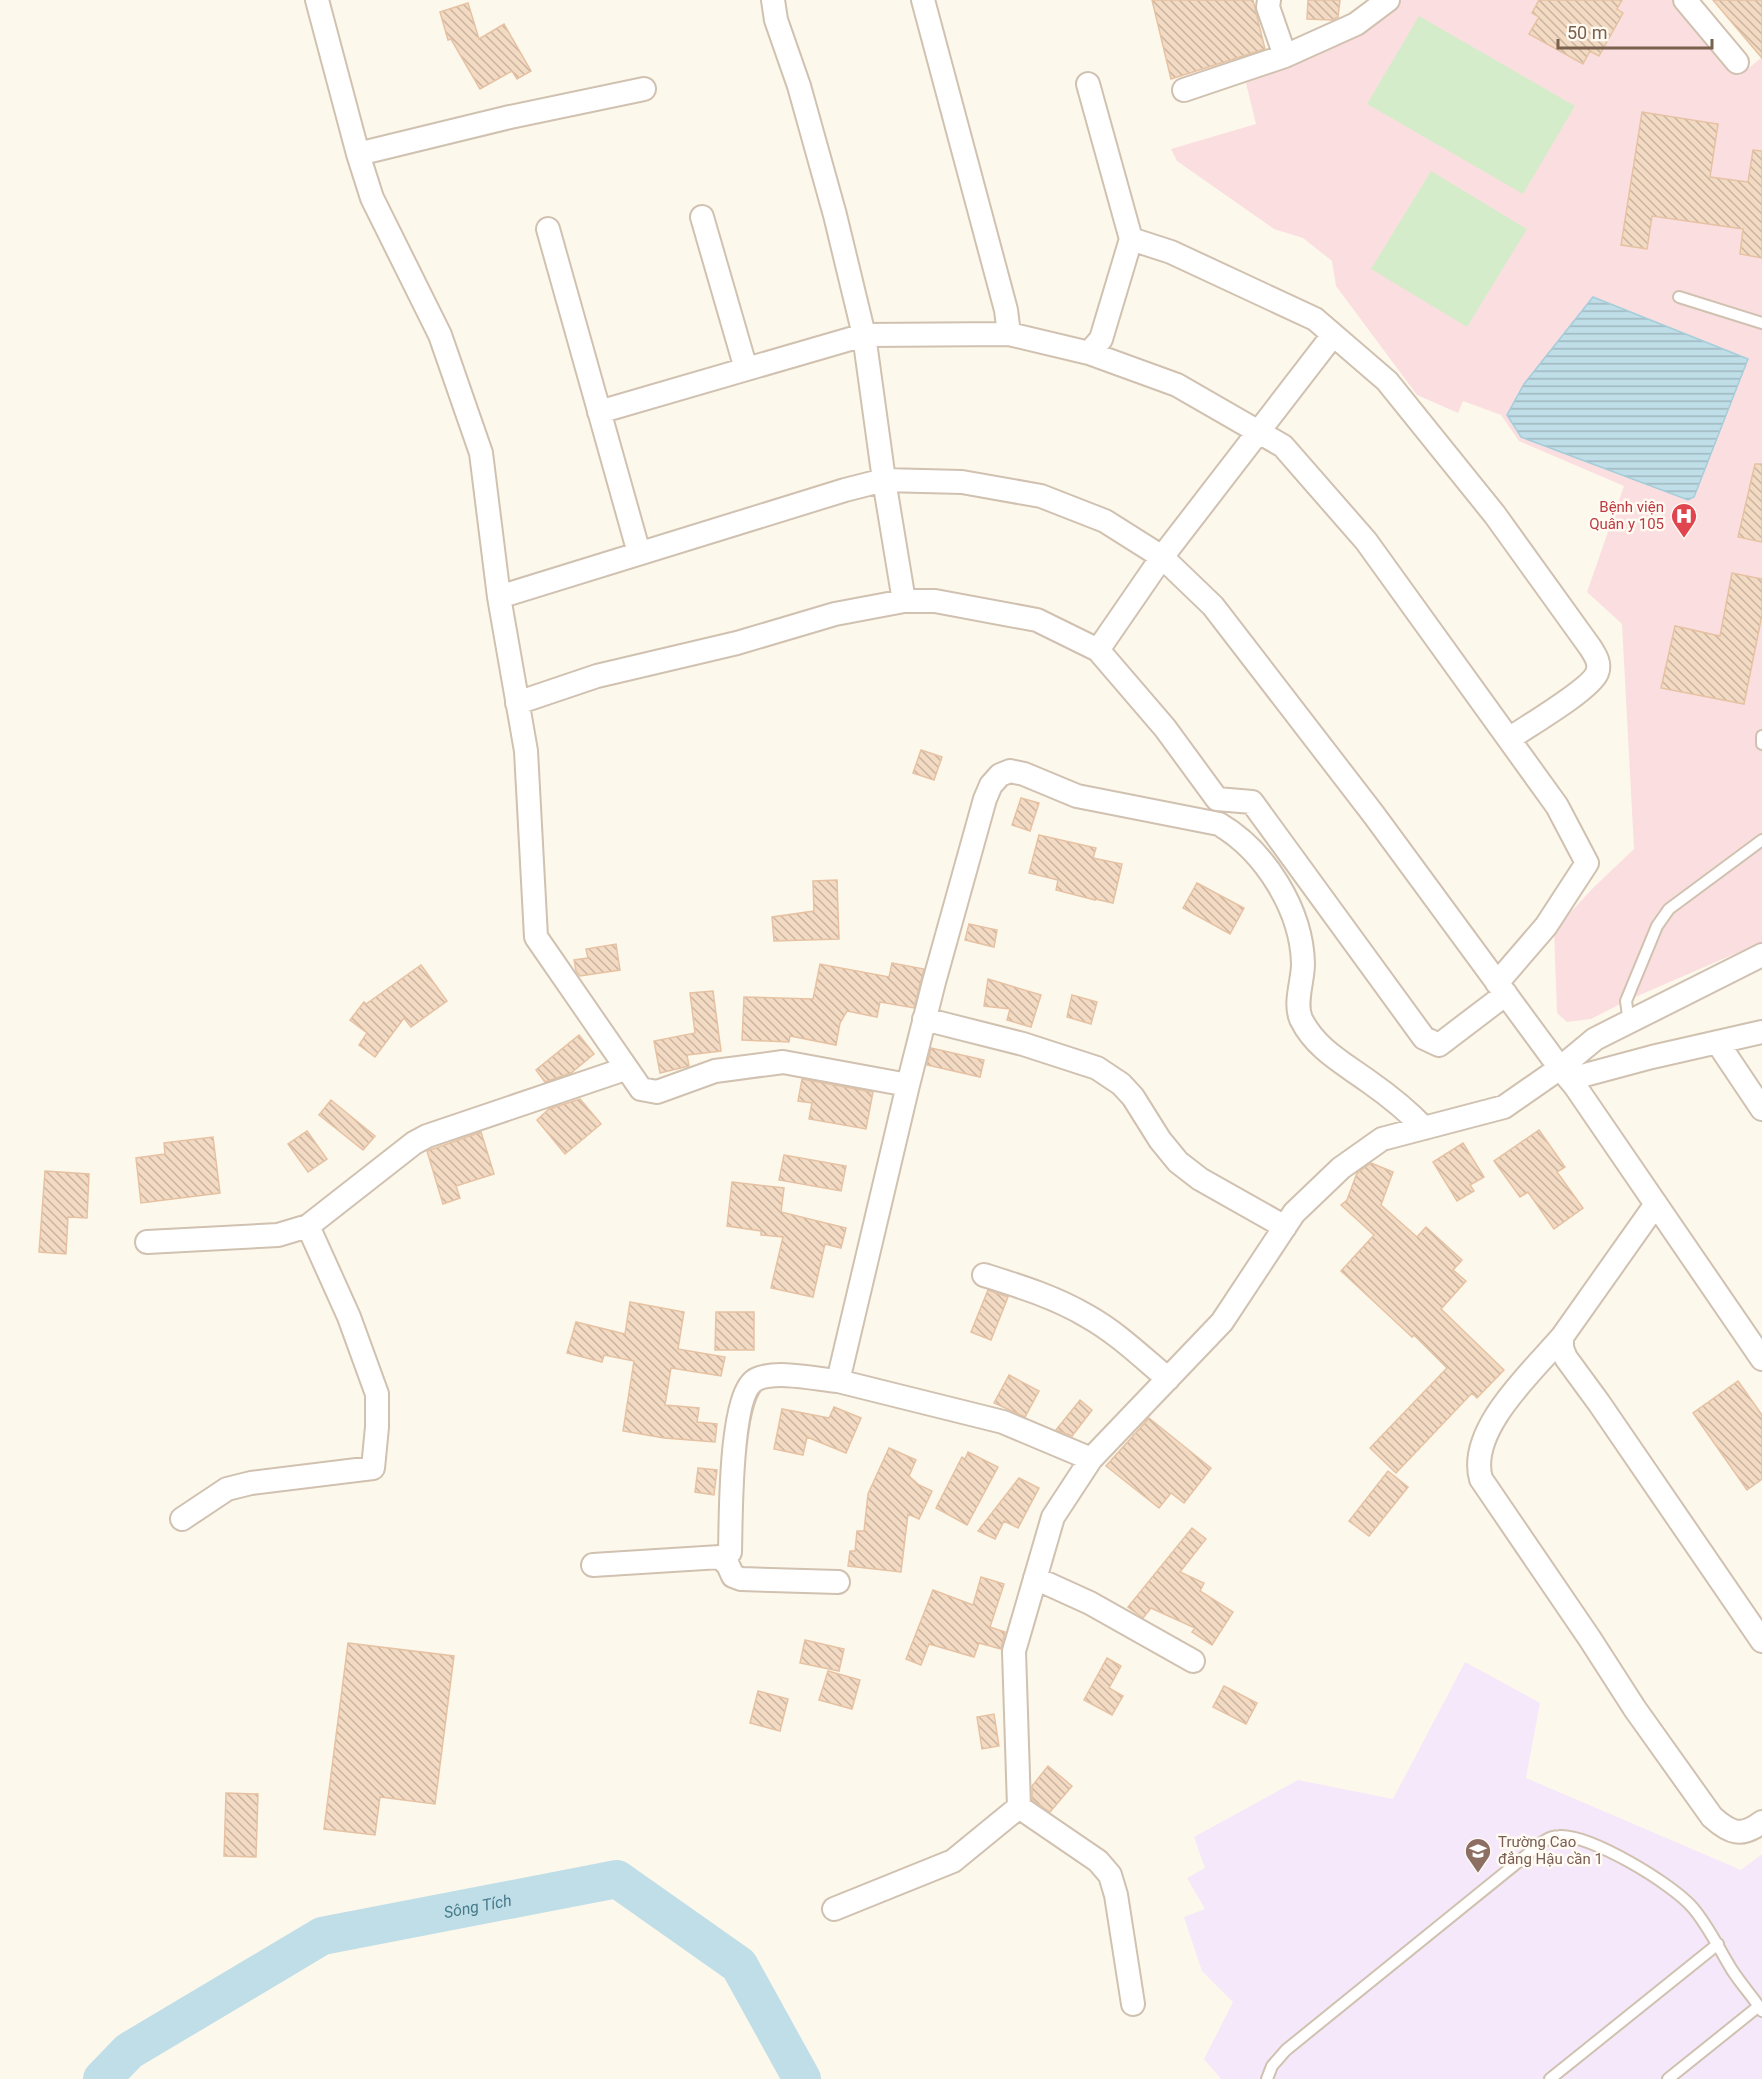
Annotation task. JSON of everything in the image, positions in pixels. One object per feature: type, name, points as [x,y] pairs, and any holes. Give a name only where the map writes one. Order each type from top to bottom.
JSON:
[{"type":"street","points":[[316,0],[357,154],[372,198],[440,335],[481,453],[499,597],[526,751],[536,937],[641,1089],[657,1092],[715,1071],[783,1062],[908,1084]]},
{"type":"street","points":[[773,0],[776,20],[799,86],[835,215],[864,335],[904,601]]},
{"type":"street","points":[[923,0],[1006,310],[1009,334]]},
{"type":"street","points":[[1269,0],[1268,7],[1285,56]]},
{"type":"street","points":[[1685,0],[1737,62]]},
{"type":"street","points":[[1184,90],[1285,56],[1356,24],[1380,2]]},
{"type":"street","points":[[1088,84],[1131,239],[1101,339],[1089,353]]},
{"type":"street","points":[[357,154],[510,117],[644,90]]},
{"type":"street","points":[[702,217],[746,369]]},
{"type":"street","points":[[548,229],[639,553]]},
{"type":"street","points":[[1131,239],[1171,252],[1315,319],[1387,381],[1496,515],[1590,646],[1598,663],[1597,674],[1586,687],[1509,739]]},
{"type":"street","points":[[517,703],[597,676],[737,643],[835,614],[904,601],[935,601],[1037,620],[1098,650],[1165,728],[1217,799],[1252,802],[1424,1038],[1439,1044],[1501,989],[1587,863],[1557,806],[1366,541],[1283,446],[1177,385],[1089,353],[1009,334],[864,335],[599,412]]},
{"type":"street","points":[[1098,650],[1162,557],[1333,335]]},
{"type":"street","points":[[499,597],[884,480],[962,482],[1041,496],[1106,520],[1162,557],[1213,606],[1374,815],[1565,1074],[1762,1359]]},
{"type":"street","points":[[838,1381],[924,1019],[985,799],[991,785],[1000,776],[1010,771],[1024,774],[1077,796],[1219,824],[1233,832],[1262,862],[1280,889],[1292,914],[1302,950],[1300,1017],[1309,1032],[1323,1048],[1407,1111],[1424,1128]]},
{"type":"street","points":[[1565,1074],[1595,1039],[1762,955]]},
{"type":"street","points":[[924,1019],[1023,1044],[1097,1068],[1121,1084],[1133,1097],[1160,1140],[1178,1162],[1200,1179],[1285,1227]]},
{"type":"street","points":[[1019,1807],[1014,1652],[1053,1517],[1091,1459],[1222,1322],[1294,1213],[1341,1168],[1382,1139],[1504,1107],[1565,1074],[1762,1032]]},
{"type":"street","points":[[1717,1042],[1762,1109]]},
{"type":"street","points":[[147,1242],[278,1235],[309,1226],[414,1143],[427,1136],[626,1069]]},
{"type":"street","points":[[1656,1204],[1562,1337],[1501,1409],[1480,1446],[1478,1467],[1481,1479],[1635,1709],[1712,1817],[1727,1830],[1734,1832],[1745,1831],[1762,1822]]},
{"type":"street","points":[[182,1519],[227,1489],[251,1483],[373,1468],[377,1394],[349,1317],[309,1226]]},
{"type":"street","points":[[984,1275],[1032,1290],[1088,1316],[1109,1330],[1168,1379]]},
{"type":"street","points":[[1562,1337],[1562,1348],[1566,1358],[1762,1641]]},
{"type":"street","points":[[593,1565],[720,1557],[730,1552],[734,1452],[741,1405],[746,1389],[754,1380],[766,1376],[838,1381],[1003,1422],[1091,1459]]},
{"type":"street","points":[[720,1557],[734,1576],[741,1579],[838,1582]]},
{"type":"street","points":[[1035,1578],[1090,1603],[1193,1661]]},
{"type":"street","points":[[834,1909],[953,1861],[1019,1807]]},
{"type":"street","points":[[1019,1807],[1098,1861],[1110,1875],[1116,1895],[1133,2004]]},
{"type":"lane","points":[[1679,297],[1762,323]]},
{"type":"lane","points":[[1762,736],[1762,744]]},
{"type":"lane","points":[[1629,1023],[1626,1001],[1657,926],[1669,909],[1762,840]]},
{"type":"lane","points":[[1267,2079],[1272,2066],[1286,2050],[1518,1861],[1542,1842],[1556,1836],[1570,1836],[1591,1843],[1668,1885],[1692,1908],[1760,2008],[1668,2079]]},
{"type":"lane","points":[[1550,2079],[1718,1944]]},
{"type":"shaded area","name":"Bệnh viện Quân y 105","points":[[1402,0],[1687,0],[1749,68],[1762,57],[1762,942],[1626,1001],[1591,1019],[1567,1022],[1557,1013],[1554,930],[1634,849],[1622,624],[1587,592],[1624,486],[1519,441],[1501,415],[1463,401],[1458,413],[1417,395],[1336,286],[1332,261],[1303,238],[1274,229],[1177,161],[1171,149],[1256,124],[1246,83],[1319,55],[1355,34]]},
{"type":"shaded area","name":"Trường Cao đẳng Hậu cần 1","points":[[1465,1662],[1540,1703],[1526,1778],[1741,1870],[1762,1854],[1762,2079],[1221,2079],[1204,2059],[1233,2002],[1202,1971],[1184,1917],[1205,1909],[1187,1878],[1205,1868],[1194,1837],[1298,1780],[1393,1799]]},
{"type":"green space","points":[[1419,16],[1575,106],[1523,194],[1367,104]]},
{"type":"green space","points":[[1431,171],[1527,229],[1467,327],[1371,269]]},
{"type":"water","points":[[1593,297],[1748,359],[1694,497],[1688,500],[1521,437],[1507,415],[1524,384]]},
{"type":"building","points":[[1152,0],[1253,0],[1265,49],[1171,79]]},
{"type":"building","points":[[1308,0],[1340,0],[1338,17],[1332,20],[1307,19]]},
{"type":"building","points":[[1539,0],[1622,0],[1617,9],[1623,13],[1599,56],[1590,51],[1583,64],[1529,34],[1539,17],[1532,13]]},
{"type":"building","points":[[1713,0],[1762,0],[1762,58],[1729,19]]},
{"type":"building","points":[[468,3],[479,39],[504,24],[531,71],[517,79],[512,71],[480,89],[451,39],[448,40],[440,12]]},
{"type":"building","points":[[1642,112],[1718,124],[1710,177],[1748,182],[1753,150],[1762,151],[1762,258],[1740,254],[1743,229],[1652,216],[1647,249],[1621,245]]},
{"type":"building","points":[[1755,464],[1762,464],[1762,542],[1738,537]]},
{"type":"building","points":[[1732,573],[1762,579],[1762,615],[1744,704],[1661,688],[1675,626],[1720,636]]},
{"type":"building","points":[[921,750],[942,757],[934,780],[913,773]]},
{"type":"building","points":[[1021,798],[1039,803],[1030,831],[1012,825]]},
{"type":"building","points":[[1039,835],[1096,848],[1093,858],[1122,864],[1113,903],[1056,890],[1058,880],[1029,873]]},
{"type":"building","points":[[837,880],[839,939],[774,941],[772,917],[814,911],[813,881]]},
{"type":"building","points":[[1197,883],[1244,908],[1230,934],[1183,908]]},
{"type":"building","points":[[969,924],[997,930],[994,947],[965,940]]},
{"type":"building","points":[[616,944],[620,970],[580,976],[576,971],[574,960],[588,958],[586,949]]},
{"type":"building","points":[[892,963],[924,969],[914,1008],[880,1002],[877,1017],[847,1011],[840,1023],[836,1045],[790,1036],[789,1042],[742,1040],[744,997],[813,999],[820,964],[889,977]]},
{"type":"building","points":[[421,965],[447,1001],[411,1027],[404,1018],[375,1057],[359,1045],[367,1033],[350,1020],[364,1002],[366,1004]]},
{"type":"building","points":[[988,979],[1041,995],[1031,1027],[1007,1020],[1010,1009],[984,1006]]},
{"type":"building","points":[[713,991],[721,1051],[687,1055],[689,1066],[660,1073],[654,1041],[695,1033],[690,993]]},
{"type":"building","points":[[1072,995],[1097,1002],[1091,1024],[1067,1017]]},
{"type":"building","points":[[579,1035],[594,1054],[571,1073],[545,1082],[536,1070]]},
{"type":"building","points":[[931,1048],[984,1060],[980,1077],[927,1065]]},
{"type":"building","points":[[802,1079],[873,1092],[866,1129],[809,1119],[812,1103],[798,1101]]},
{"type":"building","points":[[580,1099],[601,1124],[565,1154],[537,1120],[549,1109]]},
{"type":"building","points":[[331,1100],[375,1136],[363,1150],[319,1115]]},
{"type":"building","points":[[1539,1130],[1565,1167],[1557,1172],[1583,1208],[1554,1229],[1528,1192],[1520,1197],[1494,1161]]},
{"type":"building","points":[[307,1131],[327,1159],[308,1172],[288,1144]]},
{"type":"building","points":[[481,1132],[494,1174],[456,1186],[460,1198],[443,1204],[427,1151]]},
{"type":"building","points":[[213,1137],[220,1193],[141,1203],[136,1158],[165,1154],[164,1143]]},
{"type":"building","points":[[1463,1143],[1484,1177],[1470,1185],[1474,1191],[1457,1201],[1433,1162]]},
{"type":"building","points":[[784,1155],[846,1166],[841,1191],[779,1180]]},
{"type":"building","points":[[1371,1163],[1393,1172],[1381,1205],[1417,1237],[1426,1227],[1462,1260],[1453,1270],[1466,1281],[1441,1309],[1504,1370],[1477,1398],[1472,1393],[1396,1473],[1370,1448],[1447,1368],[1414,1335],[1412,1337],[1341,1271],[1374,1235],[1341,1205],[1347,1200],[1357,1173]]},
{"type":"building","points":[[45,1171],[89,1174],[87,1218],[68,1217],[66,1254],[39,1252]]},
{"type":"building","points":[[732,1182],[784,1188],[781,1212],[846,1228],[841,1248],[825,1244],[813,1297],[771,1288],[783,1237],[761,1235],[761,1231],[727,1226]]},
{"type":"building","points":[[988,1290],[1008,1297],[991,1340],[971,1332]]},
{"type":"building","points":[[630,1302],[684,1312],[678,1349],[725,1357],[721,1376],[671,1368],[665,1405],[699,1408],[697,1422],[717,1424],[715,1442],[664,1438],[623,1431],[634,1361],[604,1355],[602,1362],[567,1353],[576,1322],[625,1334]]},
{"type":"building","points":[[716,1312],[754,1312],[754,1350],[715,1350]]},
{"type":"building","points":[[1009,1375],[1039,1391],[1025,1417],[994,1403]]},
{"type":"building","points":[[1738,1381],[1762,1415],[1762,1479],[1747,1490],[1693,1413]]},
{"type":"building","points":[[1080,1400],[1092,1410],[1072,1436],[1056,1430]]},
{"type":"building","points":[[834,1407],[861,1418],[846,1453],[807,1437],[803,1455],[774,1449],[782,1409],[829,1418]]},
{"type":"building","points":[[1149,1418],[1211,1468],[1184,1503],[1171,1493],[1159,1508],[1106,1466]]},
{"type":"building","points":[[889,1448],[916,1460],[909,1476],[919,1485],[932,1491],[919,1519],[908,1514],[901,1572],[848,1566],[850,1551],[855,1551],[857,1531],[864,1531],[868,1494]]},
{"type":"building","points":[[968,1452],[998,1467],[967,1525],[936,1508],[962,1457],[965,1459]]},
{"type":"building","points":[[698,1468],[717,1470],[714,1495],[695,1492]]},
{"type":"building","points":[[1388,1471],[1408,1487],[1369,1536],[1349,1521]]},
{"type":"building","points":[[1019,1478],[1039,1488],[1018,1528],[1004,1521],[995,1539],[978,1531]]},
{"type":"building","points":[[1192,1528],[1206,1539],[1180,1572],[1204,1583],[1200,1591],[1233,1612],[1212,1645],[1192,1632],[1195,1628],[1151,1608],[1143,1618],[1128,1607]]},
{"type":"building","points":[[981,1577],[1004,1584],[990,1627],[1005,1632],[1001,1649],[979,1643],[974,1657],[929,1644],[921,1665],[906,1659],[933,1590],[973,1605]]},
{"type":"building","points":[[805,1640],[844,1649],[839,1671],[800,1663]]},
{"type":"building","points":[[348,1643],[454,1656],[435,1804],[380,1797],[375,1835],[324,1829]]},
{"type":"building","points":[[1107,1658],[1121,1666],[1109,1688],[1123,1696],[1112,1715],[1084,1700]]},
{"type":"building","points":[[828,1671],[860,1680],[852,1709],[819,1700]]},
{"type":"building","points":[[1224,1686],[1257,1703],[1246,1724],[1213,1707]]},
{"type":"building","points":[[758,1691],[788,1699],[780,1731],[750,1723]]},
{"type":"building","points":[[994,1714],[999,1746],[982,1749],[977,1717]]},
{"type":"building","points":[[1048,1766],[1072,1786],[1050,1812],[1032,1800],[1032,1786]]},
{"type":"building","points":[[226,1793],[258,1794],[256,1857],[224,1856]]},
{"type":"waterway","name":"Sông Tích","points":[[102,2079],[129,2051],[322,1936],[617,1879],[739,1965],[802,2079]]},
{"type":"place","name":"Bệnh viện Quân y 105","points":[[1684,539]]},
{"type":"place","name":"Trường Cao đẳng Hậu cần 1","points":[[1478,1874]]}]
